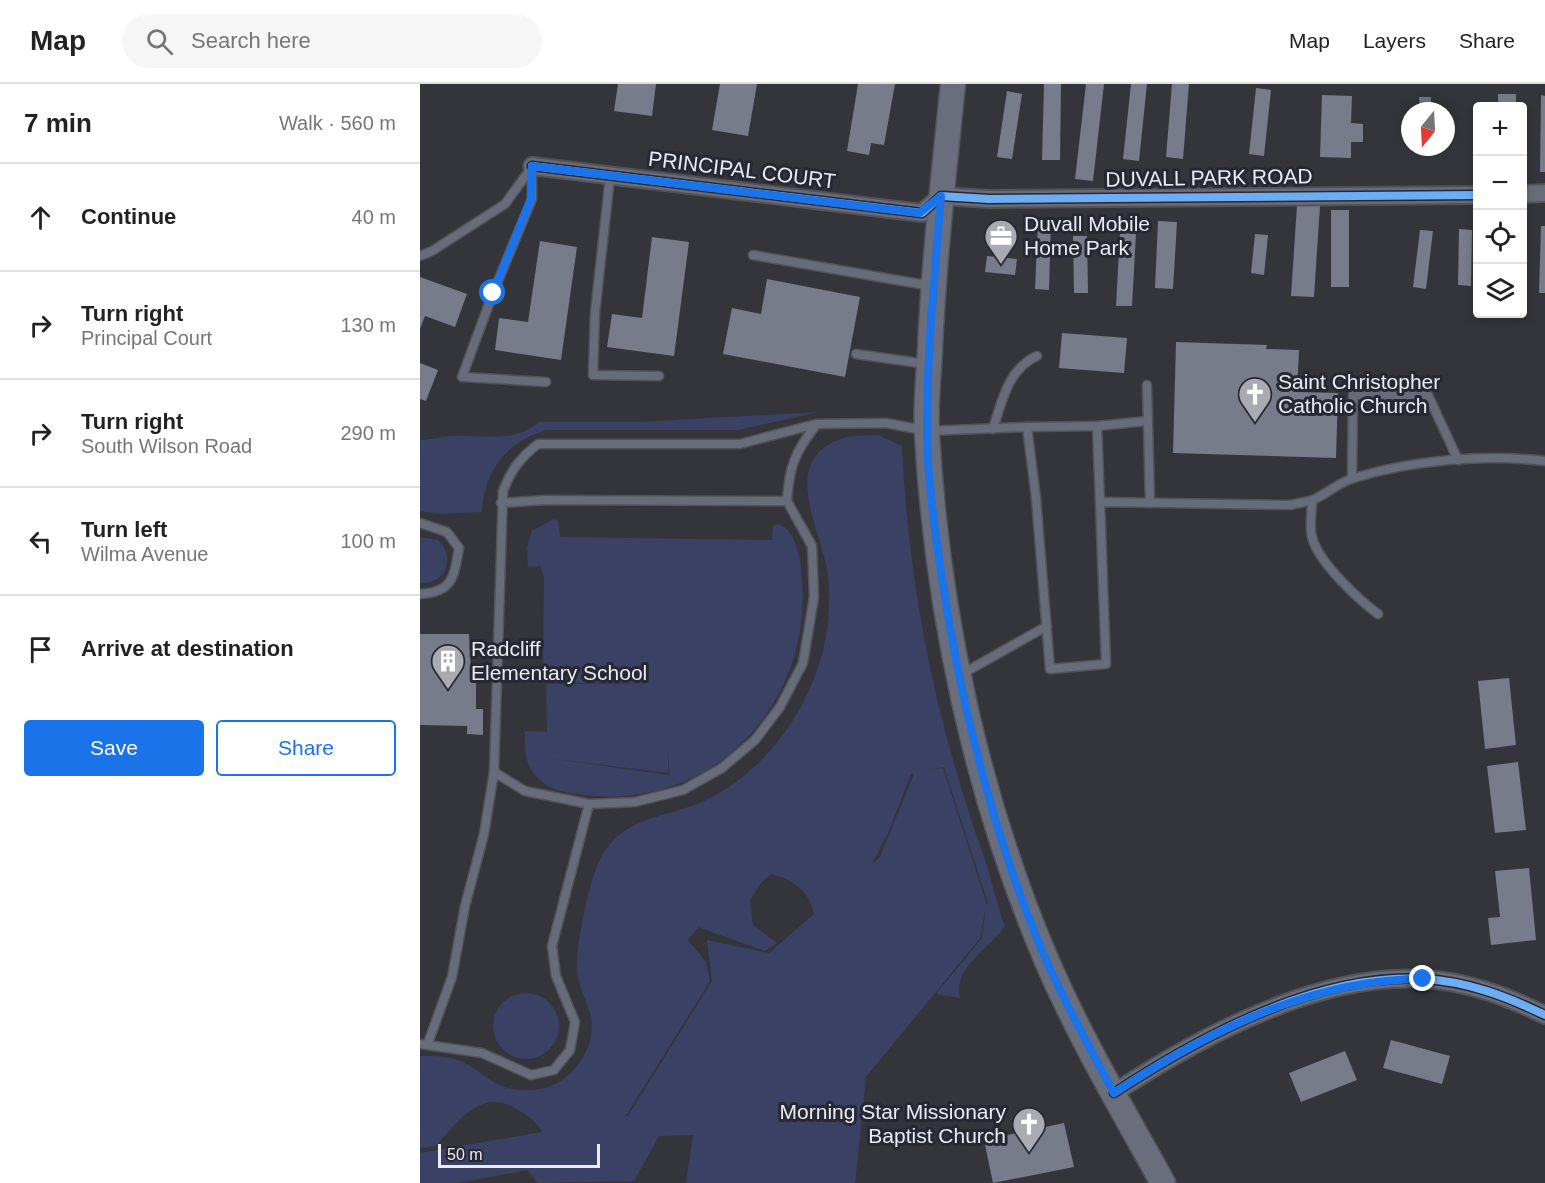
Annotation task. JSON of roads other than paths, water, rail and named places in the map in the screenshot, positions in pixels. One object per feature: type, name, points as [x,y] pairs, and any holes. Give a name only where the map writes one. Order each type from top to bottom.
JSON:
[{"type":"main road","points":[[953,84],[934,286],[927,431],[937,544],[959,675],[981,769],[1025,906],[1070,1011],[1162,1183]]},
{"type":"street","name":"PRINCIPAL COURT","points":[[532,166],[919,213],[941,196]]},
{"type":"street","points":[[1527,194],[1545,193]]},
{"type":"street","name":"DUVALL PARK ROAD","points":[[941,196],[1001,199],[1473,195]]},
{"type":"street","points":[[1114,1093],[1159,1064],[1271,1009],[1360,984],[1392,979],[1455,983],[1496,994],[1545,1015]]},
{"type":"lane","points":[[420,256],[432,251],[505,204],[532,166]]},
{"type":"lane","points":[[532,166],[531,199],[462,377],[546,382]]},
{"type":"lane","points":[[610,177],[595,314],[593,375],[659,376]]},
{"type":"lane","points":[[753,255],[934,286]]},
{"type":"lane","points":[[856,354],[929,365]]},
{"type":"lane","points":[[993,429],[1005,391],[1015,373],[1023,362],[1037,356]]},
{"type":"lane","points":[[1147,384],[1150,503]]},
{"type":"lane","points":[[1352,478],[1353,395],[1428,395],[1458,460]]},
{"type":"lane","points":[[589,804],[552,946],[556,976],[575,1022],[570,1050],[554,1070],[531,1075],[482,1053],[424,1044],[452,977],[465,906],[484,834],[494,772],[501,503],[510,471],[522,456],[538,444],[740,444],[816,424],[886,423],[927,431],[1097,426],[1148,421]]},
{"type":"lane","points":[[494,772],[525,791],[589,804],[635,802],[684,790],[722,768],[755,740],[780,707],[803,663],[814,597],[812,546],[787,501],[788,483],[797,449],[816,424]]},
{"type":"lane","points":[[1027,427],[1050,669],[1106,664],[1097,426]]},
{"type":"lane","points":[[1100,502],[1291,505],[1312,500],[1352,478],[1458,460],[1517,458],[1545,461]]},
{"type":"lane","points":[[501,503],[545,500],[787,501]]},
{"type":"lane","points":[[1312,500],[1312,537],[1323,556],[1353,595],[1378,614]]},
{"type":"lane","points":[[420,523],[447,532],[459,548],[454,578],[438,593],[420,594]]},
{"type":"lane","points":[[959,675],[1047,626]]},
{"type":"place","name":"Duvall Mobile Home Park","points":[[1001,265]]},
{"type":"place","name":"Saint Christopher Catholic Church","points":[[1255,423]]},
{"type":"place","name":"Radcliff Elementary School","points":[[448,690]]},
{"type":"place","name":"Morning Star Missionary Baptist Church","points":[[1029,1153]]}]
